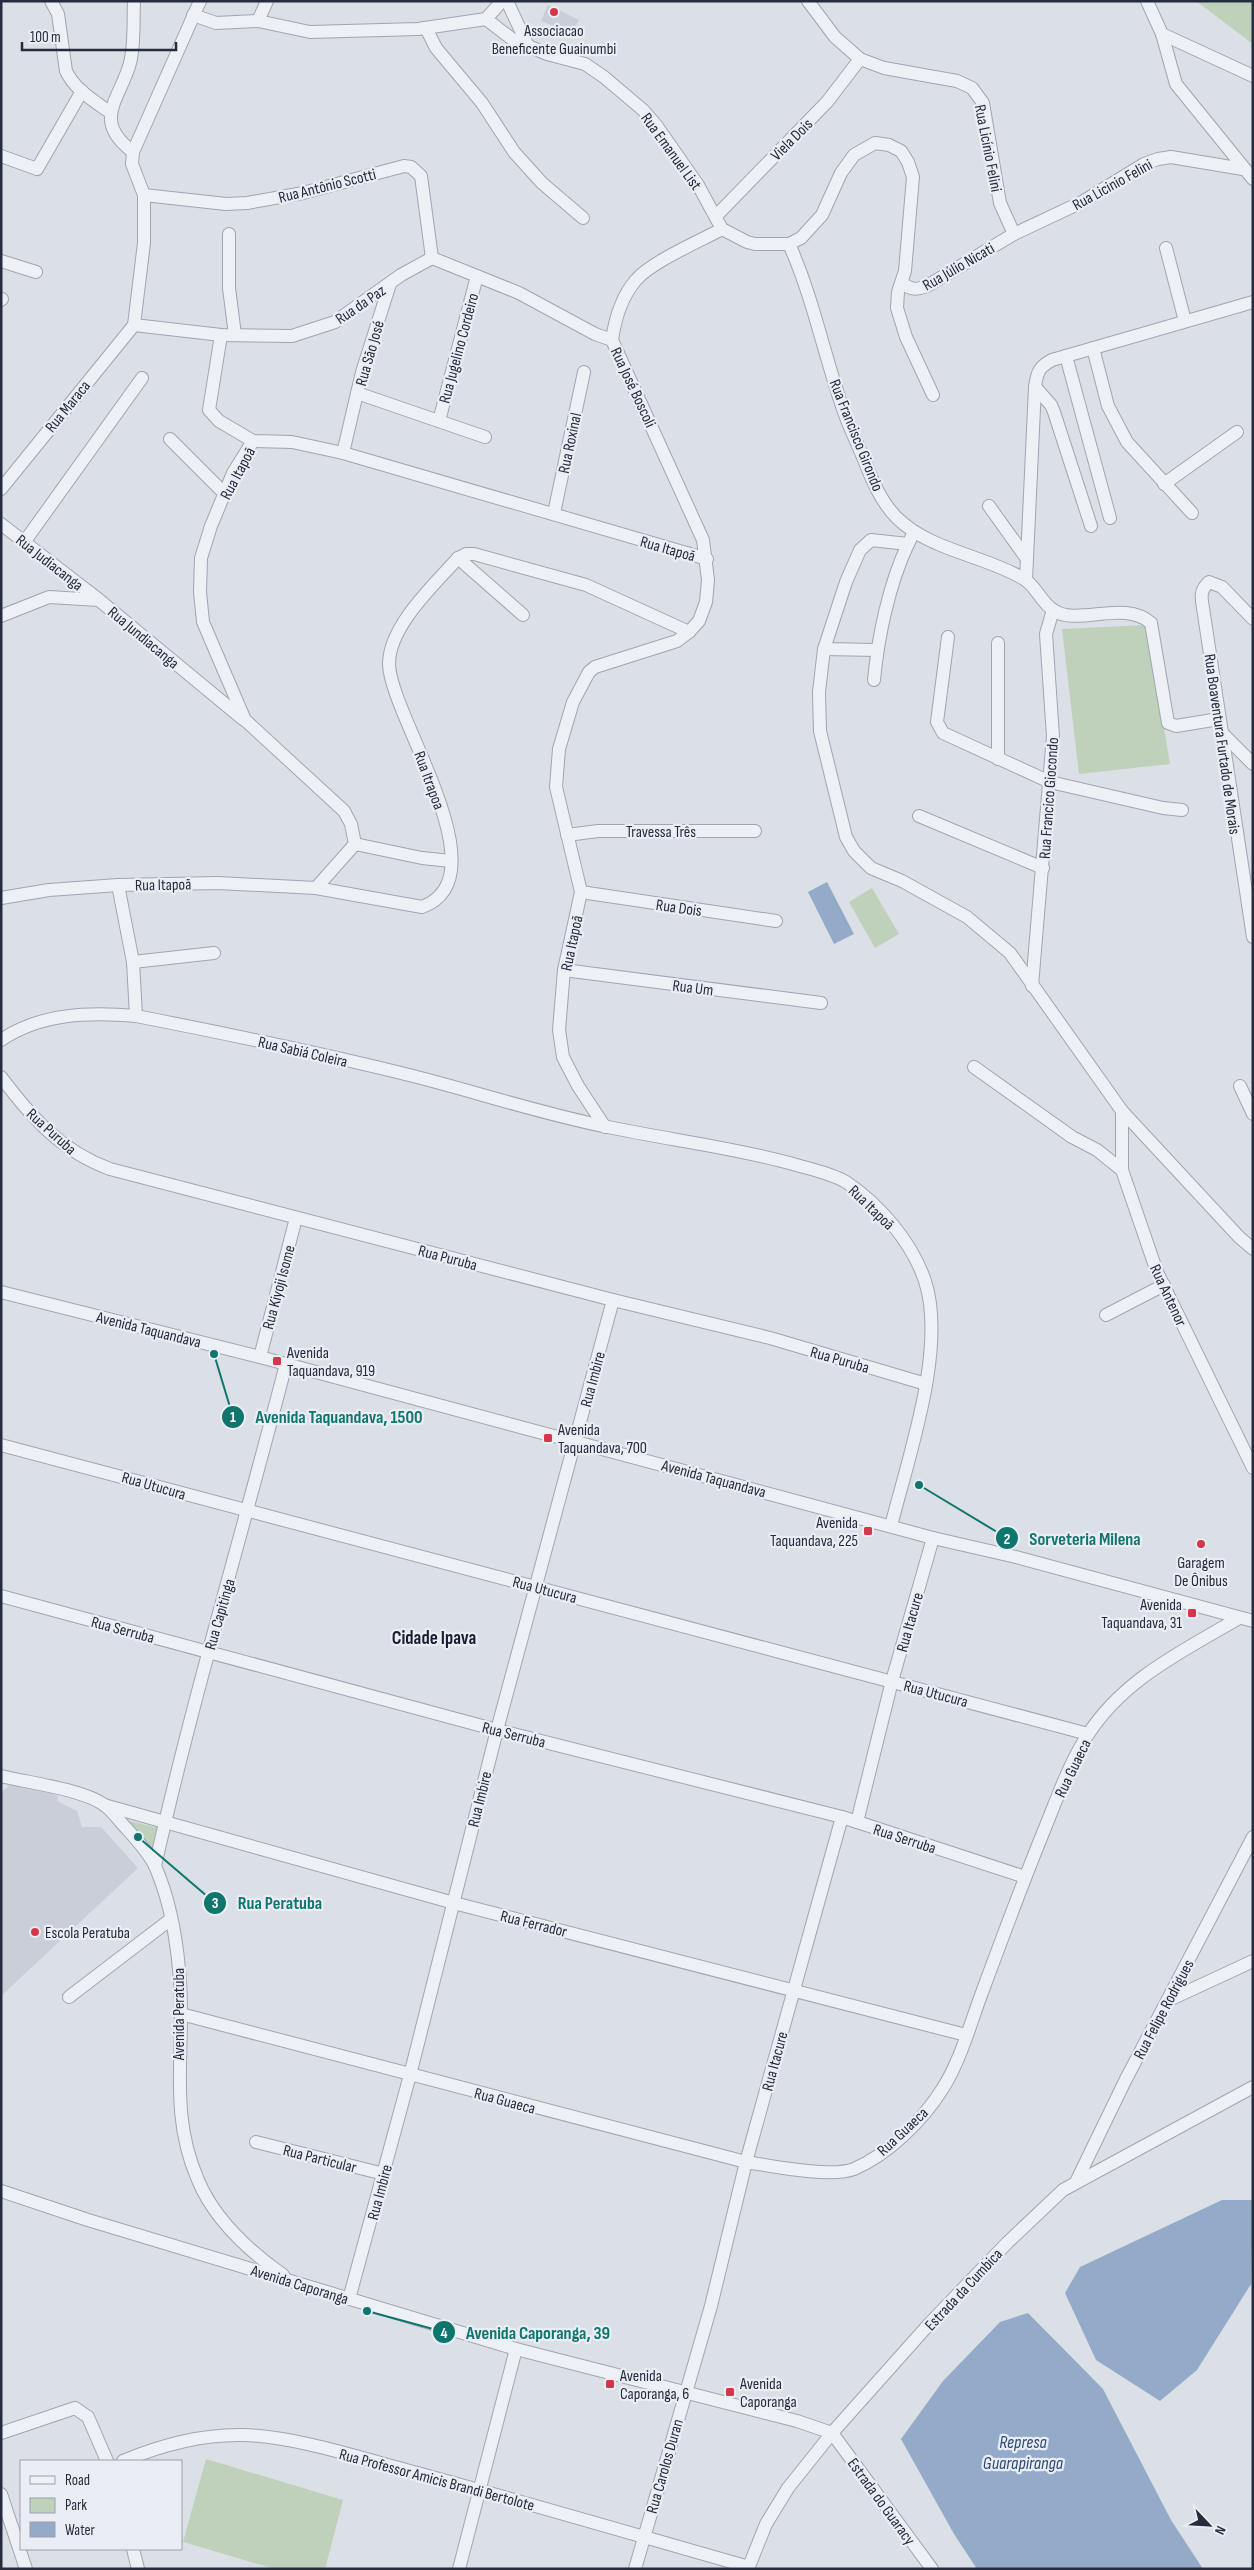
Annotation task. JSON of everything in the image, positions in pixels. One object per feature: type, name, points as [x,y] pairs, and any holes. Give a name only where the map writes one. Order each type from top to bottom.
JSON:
[{"type":"street","points":[[51,1],[58,14],[66,71],[74,85],[111,113]]},
{"type":"street","points":[[133,152],[119,141],[110,118],[113,102],[130,64],[134,1]]},
{"type":"street","points":[[134,325],[144,244],[144,195],[132,164],[133,152],[200,1]]},
{"type":"street","points":[[258,21],[266,1]]},
{"type":"street","points":[[193,15],[216,23],[258,21],[310,32],[426,28],[486,19],[502,1]]},
{"type":"street","points":[[507,1],[527,44]]},
{"type":"street","points":[[808,1],[835,37],[860,59]]},
{"type":"street","points":[[1147,1],[1162,34],[1176,84],[1253,179]]},
{"type":"street","name":"Rua Emanuel List","points":[[486,19],[512,39],[547,54],[590,67],[643,110],[681,160],[722,229]]},
{"type":"street","points":[[426,28],[436,48],[482,102],[514,152],[542,183],[583,218]]},
{"type":"street","points":[[1162,34],[1253,76]]},
{"type":"street","name":"Viela Dois","points":[[716,216],[827,102],[860,59]]},
{"type":"street","name":"Rua Licínio Felini","points":[[860,59],[884,68],[957,81],[966,84],[978,94],[984,108],[1000,203],[1014,234]]},
{"type":"street","points":[[1,156],[37,169],[82,92]]},
{"type":"street","points":[[722,229],[756,244],[789,244],[801,238],[817,221],[841,173],[854,155],[875,143],[890,145],[905,156],[913,177],[905,271],[898,292],[897,308],[906,337],[933,395]]},
{"type":"street","name":"Rua Licinio Felini","points":[[1014,234],[1082,202],[1144,164],[1158,159],[1171,157],[1244,169]]},
{"type":"street","name":"Rua Antônio Scotti","points":[[144,195],[226,204],[247,203],[303,193],[404,166],[411,167],[421,176],[432,258]]},
{"type":"street","name":"Rua José Boscoli","points":[[707,559],[703,540],[689,507],[612,340],[620,306],[636,279],[649,269],[722,229]]},
{"type":"street","points":[[229,234],[229,288],[235,335]]},
{"type":"street","name":"Rua Júlio Nicati","points":[[902,282],[910,289],[927,286],[1014,234]]},
{"type":"street","name":"Rua Francisco Girondo","points":[[789,244],[804,284],[844,411],[884,502],[914,532],[1026,580],[1053,610]]},
{"type":"street","points":[[1166,248],[1185,322]]},
{"type":"street","points":[[432,258],[519,293],[595,334],[612,340]]},
{"type":"street","name":"Rua da Paz","points":[[134,325],[221,335],[292,336],[335,322],[432,258]]},
{"type":"street","points":[[1,261],[36,272]]},
{"type":"street","name":"Rua Jugelino Cordeiro","points":[[439,421],[477,276]]},
{"type":"street","name":"Rua São José","points":[[343,453],[357,393],[390,284]]},
{"type":"street","points":[[1026,580],[1035,387],[1036,373],[1041,366],[1092,348],[1253,302]]},
{"type":"street","name":"Rua Maraca","points":[[1,489],[134,325]]},
{"type":"street","points":[[221,335],[210,410],[219,421],[254,441]]},
{"type":"street","points":[[1092,348],[1105,397],[1127,442],[1192,513]]},
{"type":"street","points":[[1066,356],[1110,518]]},
{"type":"street","name":"Rua Roxinal","points":[[554,513],[584,372]]},
{"type":"street","points":[[25,541],[142,378]]},
{"type":"street","points":[[1035,387],[1051,405],[1054,412],[1091,526]]},
{"type":"street","name":"Rua São José","points":[[357,393],[485,437]]},
{"type":"street","points":[[1164,484],[1236,432]]},
{"type":"street","points":[[170,439],[225,494]]},
{"type":"street","name":"Rua Itapoã","points":[[354,844],[352,824],[344,811],[245,720],[203,622],[200,592],[202,558],[233,473],[254,441],[292,442],[343,453],[707,559],[706,602],[699,621],[677,641],[595,667],[589,672],[573,702],[559,749],[556,787],[567,835],[578,869],[582,892],[564,970],[559,1030],[563,1057],[578,1086],[605,1127],[754,1153],[811,1169],[844,1181],[876,1207],[898,1233],[914,1257],[925,1281],[930,1307],[932,1334],[926,1384],[891,1526]]},
{"type":"street","points":[[989,506],[1027,559]]},
{"type":"street","name":"Rua Judiacanga","points":[[1,524],[99,600]]},
{"type":"street","points":[[874,680],[877,650],[899,562],[914,532]]},
{"type":"street","points":[[908,544],[871,540],[860,550],[846,582],[824,649],[819,692],[820,731],[846,837],[854,851],[871,868],[902,881],[967,917],[1010,954],[1122,1111],[1239,1237],[1253,1249]]},
{"type":"street","points":[[523,615],[458,558],[466,554],[474,554],[586,585],[689,632]]},
{"type":"street","name":"Rua Itrapoa","points":[[316,888],[422,907],[436,902],[446,890],[451,861],[438,797],[426,763],[394,692],[389,664],[401,626],[458,558]]},
{"type":"street","name":"Rua Boaventura Furtado de Morais","points":[[1253,620],[1222,587],[1210,582],[1201,594],[1220,725],[1249,894],[1253,938]]},
{"type":"street","name":"Rua Jundiacanga","points":[[1,616],[49,597],[99,600],[245,720]]},
{"type":"street","points":[[1053,610],[1066,614],[1129,613],[1144,618],[1151,623],[1168,723],[1176,726],[1220,725],[1253,764]]},
{"type":"street","name":"Rua Francico Giocondo","points":[[1032,986],[1044,868],[1050,782],[1053,717],[1046,634],[1053,610]]},
{"type":"street","points":[[948,637],[941,683],[939,728],[944,734],[1050,782],[1163,808],[1182,810]]},
{"type":"street","points":[[998,643],[998,759]]},
{"type":"street","points":[[824,649],[877,650]]},
{"type":"street","points":[[919,816],[1044,868]]},
{"type":"street","name":"Travessa Três","points":[[567,835],[598,831],[755,831]]},
{"type":"street","points":[[316,888],[354,844],[422,858],[451,861]]},
{"type":"street","name":"Rua Itapoã","points":[[1,898],[49,890],[118,885],[218,883],[316,888]]},
{"type":"street","points":[[118,885],[133,962],[136,1016]]},
{"type":"street","name":"Rua Dois","points":[[582,892],[776,921]]},
{"type":"street","points":[[133,962],[214,953]]},
{"type":"street","name":"Rua Um","points":[[564,970],[821,1003]]},
{"type":"street","name":"Rua Sabiá Coleira","points":[[1,1040],[28,1025],[57,1017],[107,1014],[136,1016],[399,1072],[605,1127]]},
{"type":"street","points":[[974,1068],[1072,1137],[1097,1150],[1122,1170]]},
{"type":"street","name":"Rua Puruba","points":[[1,1077],[39,1122],[68,1148],[86,1160],[110,1169],[613,1300],[770,1338],[926,1384]]},
{"type":"street","points":[[1240,1086],[1253,1114]]},
{"type":"street","name":"Rua Antenor","points":[[1122,1111],[1122,1170],[1164,1285],[1253,1468]]},
{"type":"street","name":"Rua Kiyoji Isome","points":[[260,1357],[296,1218]]},
{"type":"street","points":[[1106,1314],[1164,1285]]},
{"type":"street","name":"Avenida Taquandava","points":[[1,1292],[260,1357],[933,1538],[1016,1557],[1253,1621]]},
{"type":"street","name":"Rua Imbire","points":[[349,2300],[410,2075],[497,1730],[613,1300]]},
{"type":"street","name":"Rua Capitinga","points":[[155,1866],[208,1652],[248,1512],[286,1364]]},
{"type":"street","name":"Rua Utucura","points":[[1,1445],[135,1479],[248,1512],[537,1586],[1088,1734]]},
{"type":"street","name":"Rua Itacure","points":[[857,1822],[892,1682],[933,1538]]},
{"type":"street","name":"Rua Serruba","points":[[1,1596],[497,1730],[842,1817],[1025,1877]]},
{"type":"street","name":"Rua Guaeca","points":[[181,2014],[746,2162],[824,2172],[853,2170],[884,2151],[914,2124],[934,2101],[951,2073],[1025,1877],[1072,1763],[1088,1734],[1125,1691],[1153,1668],[1239,1618]]},
{"type":"street","name":"Avenida Peratuba","points":[[1,1776],[63,1790],[104,1805],[131,1833],[155,1866],[171,1919],[178,1954],[181,2014],[179,2101],[183,2133],[197,2180],[229,2227],[266,2263],[291,2280]]},
{"type":"street","name":"Rua Ferrador","points":[[104,1805],[454,1903],[966,2035]]},
{"type":"street","name":"Rua Itacure","points":[[711,2306],[746,2162],[842,1817]]},
{"type":"street","name":"Rua Felipe Rodrigues","points":[[1076,2182],[1125,2081],[1253,1837]]},
{"type":"street","points":[[69,1998],[171,1919]]},
{"type":"street","points":[[1169,2000],[1253,1960]]},
{"type":"street","name":"Estrada da Cumbica","points":[[749,2568],[777,2504],[832,2433],[930,2323],[1006,2243],[1064,2190],[1076,2182],[1253,2087]]},
{"type":"street","name":"Rua Particular","points":[[256,2142],[384,2174]]},
{"type":"street","name":"Avenida Caporanga","points":[[1,2191],[88,2220],[516,2349],[797,2421],[832,2433]]},
{"type":"street","name":"Rua Carolos Duran","points":[[635,2569],[684,2393],[711,2306]]},
{"type":"street","points":[[459,2569],[516,2349]]},
{"type":"street","points":[[1,2433],[75,2408],[88,2417],[107,2460]]},
{"type":"street","name":"Estrada do Guaracy","points":[[832,2433],[932,2569]]},
{"type":"street","name":"Rua Professor Amicis Brandi Bertolote","points":[[126,2460],[169,2444],[243,2435],[271,2438],[339,2452],[479,2490],[749,2568]]},
{"type":"street","points":[[1,2494],[26,2569]]},
{"type":"street","points":[[133,2550],[138,2569]]},
{"type":"shaded area","name":"Associacao Beneficente Guainumbi","points":[[548,5],[579,20],[572,33],[541,21]]},
{"type":"shaded area","name":"Escola Peratuba","points":[[14,1781],[58,1796],[57,1801],[77,1811],[82,1827],[101,1827],[138,1868],[1,1996],[1,1793]]},
{"type":"green space","points":[[1196,1],[1253,1],[1253,44]]},
{"type":"green space","points":[[1147,625],[1170,764],[1079,774],[1062,629]]},
{"type":"green space","points":[[872,888],[899,934],[875,948],[849,902]]},
{"type":"green space","points":[[120,1819],[159,1828],[152,1851]]},
{"type":"green space","points":[[206,2459],[343,2500],[325,2569],[275,2569],[183,2542]]},
{"type":"water","points":[[827,882],[854,934],[834,944],[808,892]]},
{"type":"water","points":[[1222,2200],[1253,2200],[1251,2284],[1197,2370],[1160,2401],[1096,2360],[1065,2293],[1080,2267]]},
{"type":"water","name":"Represa Guarapiranga","points":[[1028,2313],[1103,2389],[1171,2520],[1203,2569],[977,2569],[954,2534],[901,2439],[943,2381],[1000,2322]]},
{"type":"place","name":"Associacao Beneficente Guainumbi","points":[[554,12]]},
{"type":"place","name":"Avenida Taquandava, 1500","points":[[214,1354]]},
{"type":"place","name":"Avenida Taquandava, 919","points":[[277,1361]]},
{"type":"place","name":"Avenida Taquandava, 700","points":[[548,1438]]},
{"type":"place","name":"Sorveteria Milena","points":[[919,1485]]},
{"type":"place","name":"Avenida Taquandava, 225","points":[[868,1531]]},
{"type":"place","name":"Garagem De Ônibus","points":[[1201,1544]]},
{"type":"place","name":"Avenida Taquandava, 31","points":[[1192,1613]]},
{"type":"place","name":"Rua Peratuba","points":[[138,1837]]},
{"type":"place","name":"Escola Peratuba","points":[[35,1932]]},
{"type":"place","name":"Avenida Caporanga, 39","points":[[367,2311]]},
{"type":"place","name":"Avenida Caporanga, 6","points":[[610,2384]]},
{"type":"place","name":"Avenida Caporanga","points":[[730,2392]]},
{"type":"district","name":"Cidade Ipava","points":[[434,1637]]}]
